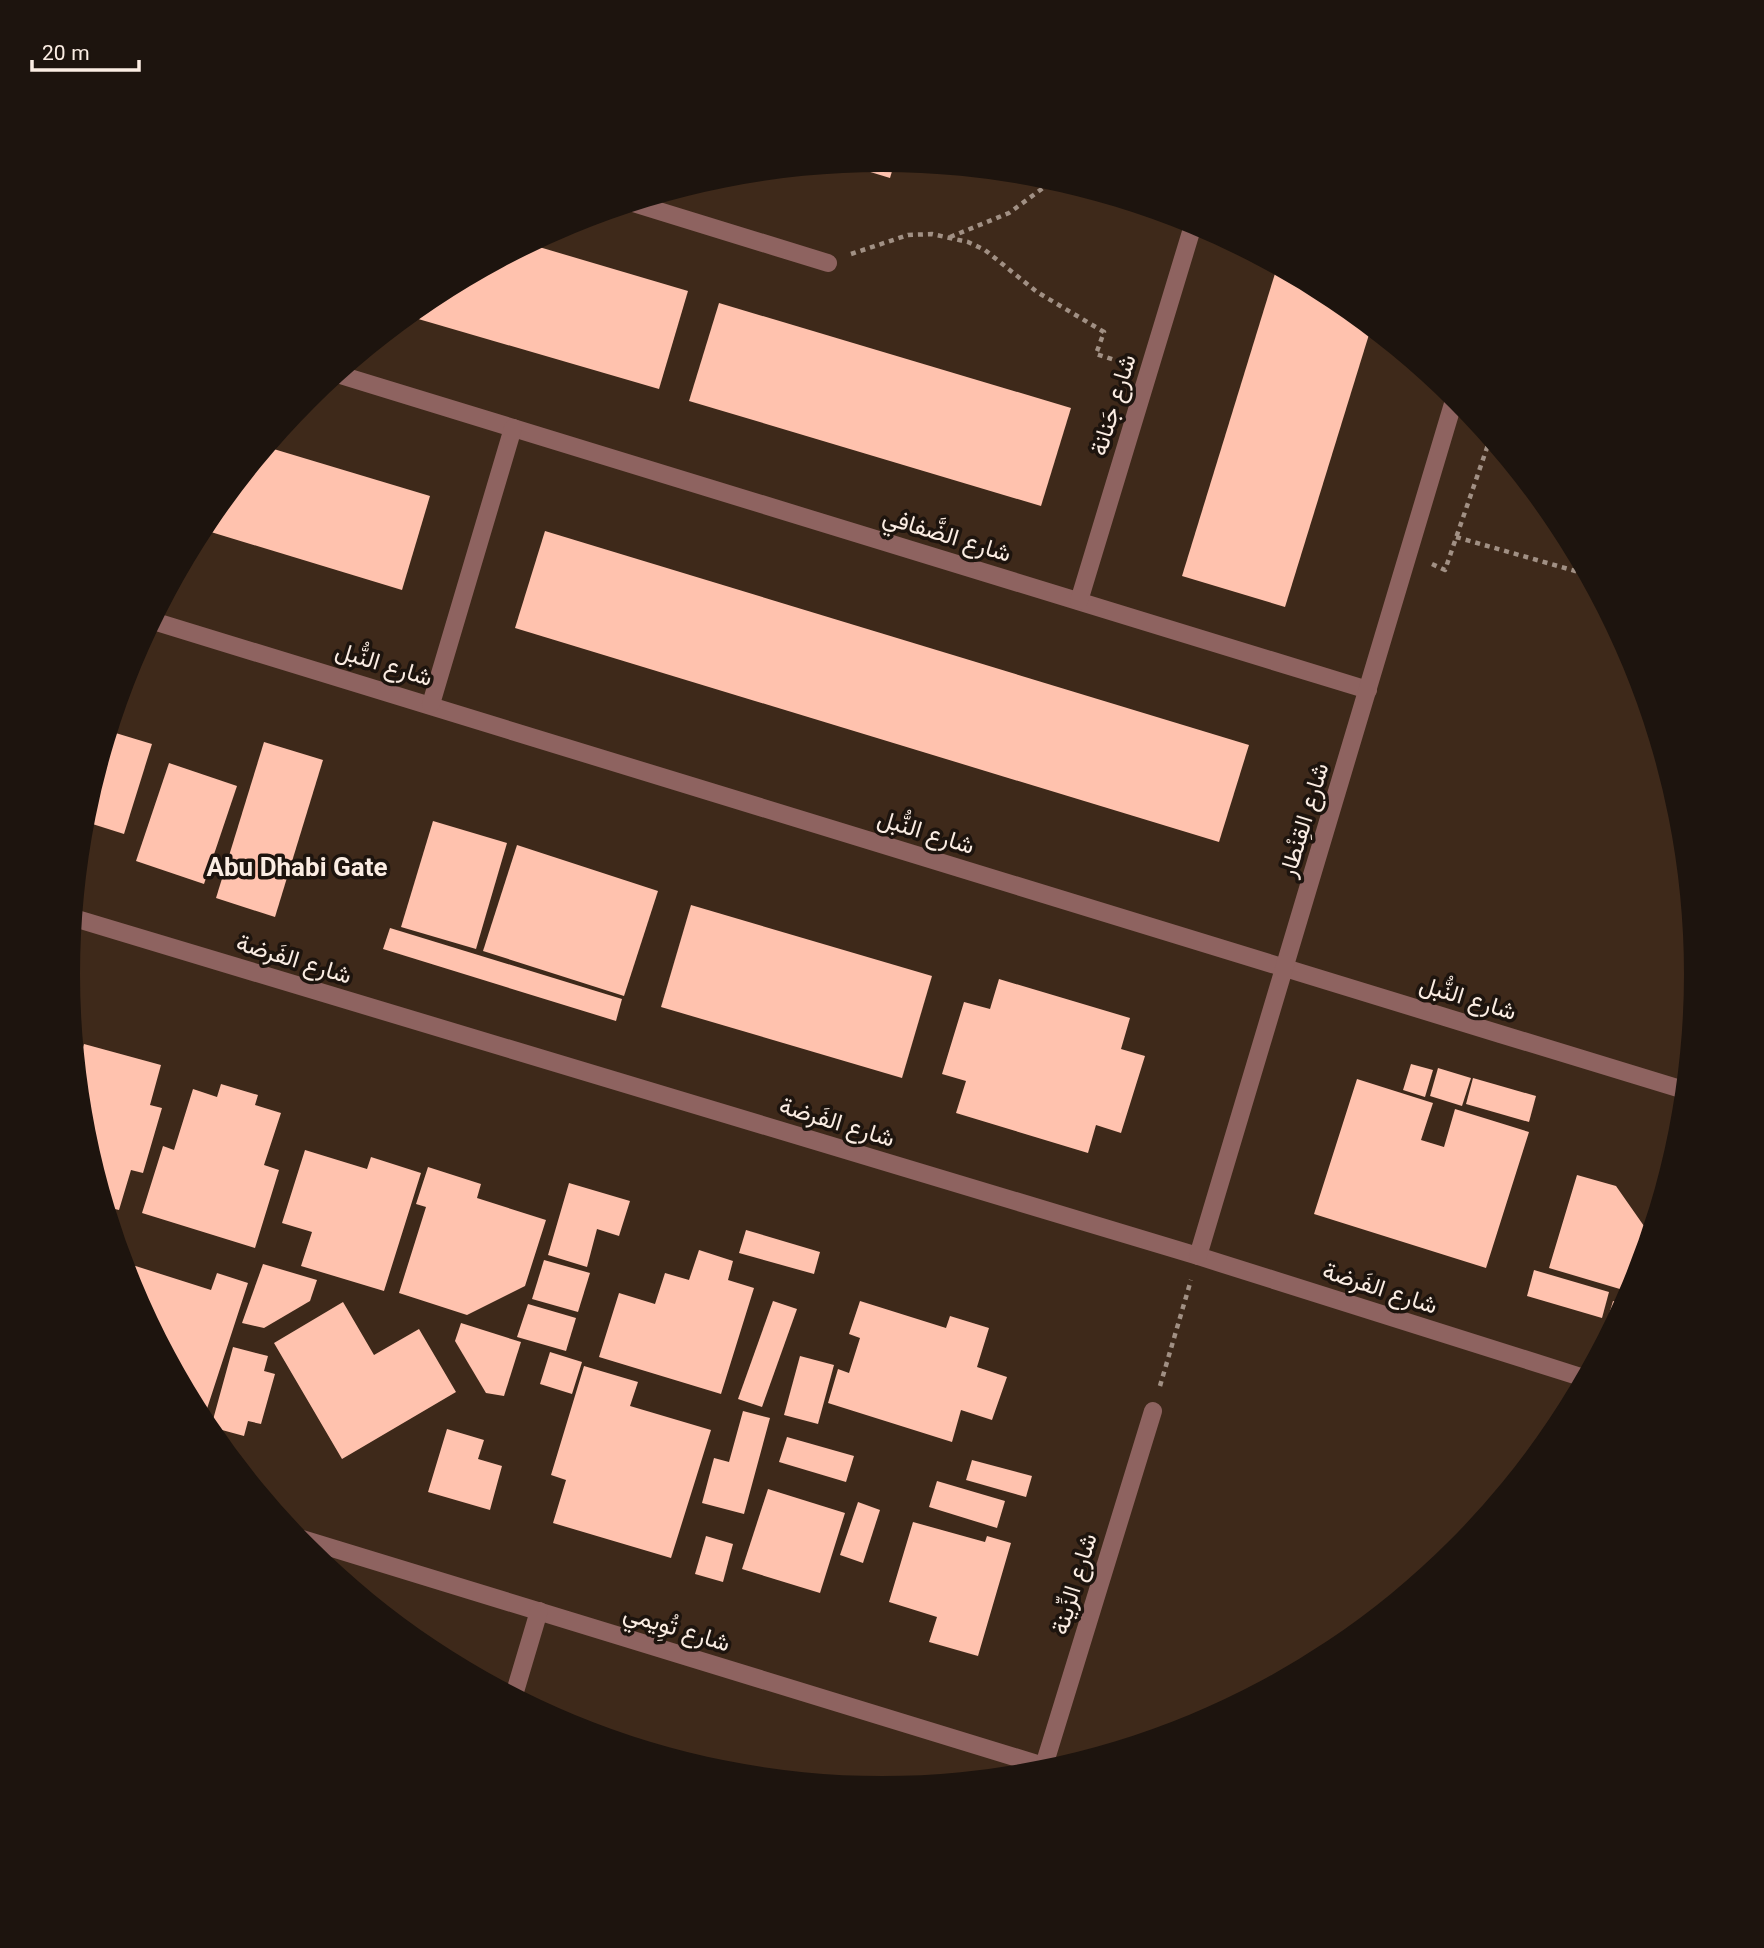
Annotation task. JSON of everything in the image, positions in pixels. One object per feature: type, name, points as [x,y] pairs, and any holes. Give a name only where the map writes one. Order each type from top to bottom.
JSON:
[{"type":"street","points":[[649,208],[828,263]]},
{"type":"street","name":"شارع جَنانة","points":[[1079,601],[1190,235]]},
{"type":"street","name":"شارع الضَّفافي","points":[[347,377],[1368,691]]},
{"type":"street","name":"شارع القِنْطار","points":[[1198,1256],[1451,410]]},
{"type":"street","points":[[431,704],[513,428]]},
{"type":"street","name":"شارع النُّبل","points":[[161,624],[1676,1087]]},
{"type":"street","name":"شارع الفَرضة","points":[[82,920],[1198,1256],[1576,1375]]},
{"type":"street","name":"شارع الزِّينة","points":[[1046,1758],[1153,1411]]},
{"type":"street","name":"شارع تُوِيمي","points":[[318,1544],[1023,1763]]},
{"type":"street","points":[[516,1686],[539,1611]]},
{"type":"path","points":[[950,237],[1009,214],[1042,189]]},
{"type":"path","points":[[828,263],[908,235],[932,234],[968,242],[985,250],[1037,292],[1104,332],[1096,354],[1149,370]]},
{"type":"path","points":[[1409,554],[1445,570],[1487,448]]},
{"type":"path","points":[[1457,537],[1574,570]]},
{"type":"path","points":[[1153,1411],[1198,1256]]},
{"type":"building","points":[[872,172],[892,172],[890,178]]},
{"type":"building","points":[[543,248],[688,291],[659,389],[420,320],[481,280]]},
{"type":"building","points":[[1274,275],[1368,337],[1285,607],[1182,576]]},
{"type":"building","points":[[719,303],[1071,408],[1041,506],[689,401]]},
{"type":"building","points":[[276,450],[430,496],[402,590],[214,533],[246,486]]},
{"type":"building","points":[[545,531],[1249,745],[1219,842],[515,628]]},
{"type":"building","points":[[118,734],[152,744],[124,834],[95,825]]},
{"type":"building","points":[[264,742],[323,760],[275,917],[216,898]]},
{"type":"building","points":[[169,763],[237,786],[204,884],[136,861]]},
{"type":"building","points":[[433,821],[507,843],[476,949],[401,927]]},
{"type":"building","points":[[517,845],[658,891],[624,996],[483,951]]},
{"type":"building","points":[[691,905],[932,976],[902,1078],[661,1007]]},
{"type":"building","points":[[390,928],[622,999],[616,1021],[383,949]]},
{"type":"building","points":[[999,979],[1130,1018],[1121,1049],[1145,1056],[1121,1133],[1096,1125],[1088,1153],[956,1113],[966,1081],[942,1074],[964,1002],[990,1009]]},
{"type":"building","points":[[84,1045],[161,1065],[150,1105],[162,1108],[143,1173],[131,1170],[119,1210],[116,1209],[108,1181],[96,1130]]},
{"type":"building","points":[[1411,1064],[1433,1070],[1425,1097],[1403,1090]]},
{"type":"building","points":[[1438,1068],[1471,1078],[1462,1106],[1430,1096]]},
{"type":"building","points":[[1473,1078],[1536,1096],[1529,1122],[1466,1104]]},
{"type":"building","points":[[1357,1079],[1433,1103],[1421,1140],[1444,1147],[1455,1109],[1529,1132],[1486,1268],[1314,1214]]},
{"type":"building","points":[[221,1084],[258,1095],[255,1105],[281,1113],[264,1165],[279,1170],[255,1248],[142,1213],[163,1146],[174,1150],[193,1089],[217,1097]]},
{"type":"building","points":[[305,1150],[367,1169],[371,1157],[421,1173],[384,1291],[301,1266],[312,1232],[282,1223]]},
{"type":"building","points":[[428,1167],[481,1184],[477,1198],[546,1220],[525,1286],[467,1315],[399,1293],[426,1207],[416,1204]]},
{"type":"building","points":[[1577,1175],[1616,1186],[1643,1225],[1619,1289],[1549,1268]]},
{"type":"building","points":[[569,1183],[630,1201],[619,1236],[597,1229],[587,1267],[548,1255]]},
{"type":"building","points":[[746,1230],[820,1252],[814,1274],[739,1253]]},
{"type":"building","points":[[699,1250],[733,1261],[728,1280],[754,1288],[721,1394],[599,1357],[619,1293],[655,1304],[665,1273],[689,1280]]},
{"type":"building","points":[[544,1260],[590,1273],[578,1312],[532,1299]]},
{"type":"building","points":[[263,1264],[317,1280],[310,1301],[264,1328],[242,1323]]},
{"type":"building","points":[[136,1266],[211,1290],[217,1273],[248,1283],[208,1406],[163,1328]]},
{"type":"building","points":[[1534,1270],[1609,1292],[1602,1318],[1527,1296]]},
{"type":"building","points":[[773,1301],[797,1309],[762,1407],[738,1399]]},
{"type":"building","points":[[860,1301],[946,1328],[950,1316],[989,1328],[977,1367],[1007,1377],[992,1420],[961,1410],[952,1442],[828,1403],[838,1369],[849,1373],[860,1338],[849,1334]]},
{"type":"building","points":[[343,1302],[374,1355],[419,1329],[456,1392],[342,1459],[274,1343]]},
{"type":"building","points":[[528,1304],[576,1318],[566,1351],[517,1337]]},
{"type":"building","points":[[461,1323],[521,1342],[504,1396],[486,1393],[455,1341]]},
{"type":"building","points":[[233,1347],[268,1356],[264,1371],[275,1374],[261,1424],[248,1421],[244,1436],[224,1431],[214,1416]]},
{"type":"building","points":[[550,1352],[582,1362],[572,1394],[540,1384]]},
{"type":"building","points":[[800,1356],[834,1365],[818,1424],[784,1415]]},
{"type":"building","points":[[584,1366],[638,1382],[630,1406],[711,1430],[671,1558],[553,1523],[566,1480],[551,1475]]},
{"type":"building","points":[[743,1411],[770,1418],[744,1514],[702,1503],[714,1458],[729,1462]]},
{"type":"building","points":[[447,1429],[484,1440],[478,1459],[502,1466],[490,1510],[428,1492]]},
{"type":"building","points":[[787,1437],[854,1456],[846,1482],[779,1462]]},
{"type":"building","points":[[972,1460],[1032,1476],[1026,1497],[966,1480]]},
{"type":"building","points":[[937,1481],[1005,1501],[997,1528],[929,1507]]},
{"type":"building","points":[[768,1489],[845,1513],[820,1593],[742,1569]]},
{"type":"building","points":[[858,1502],[880,1510],[863,1563],[840,1555]]},
{"type":"building","points":[[913,1522],[985,1542],[987,1536],[1011,1543],[978,1656],[929,1642],[937,1617],[889,1602]]},
{"type":"building","points":[[706,1536],[733,1544],[723,1582],[695,1574]]},
{"type":"district","name":"Abu Dhabi Gate","points":[[297,867]]}]
